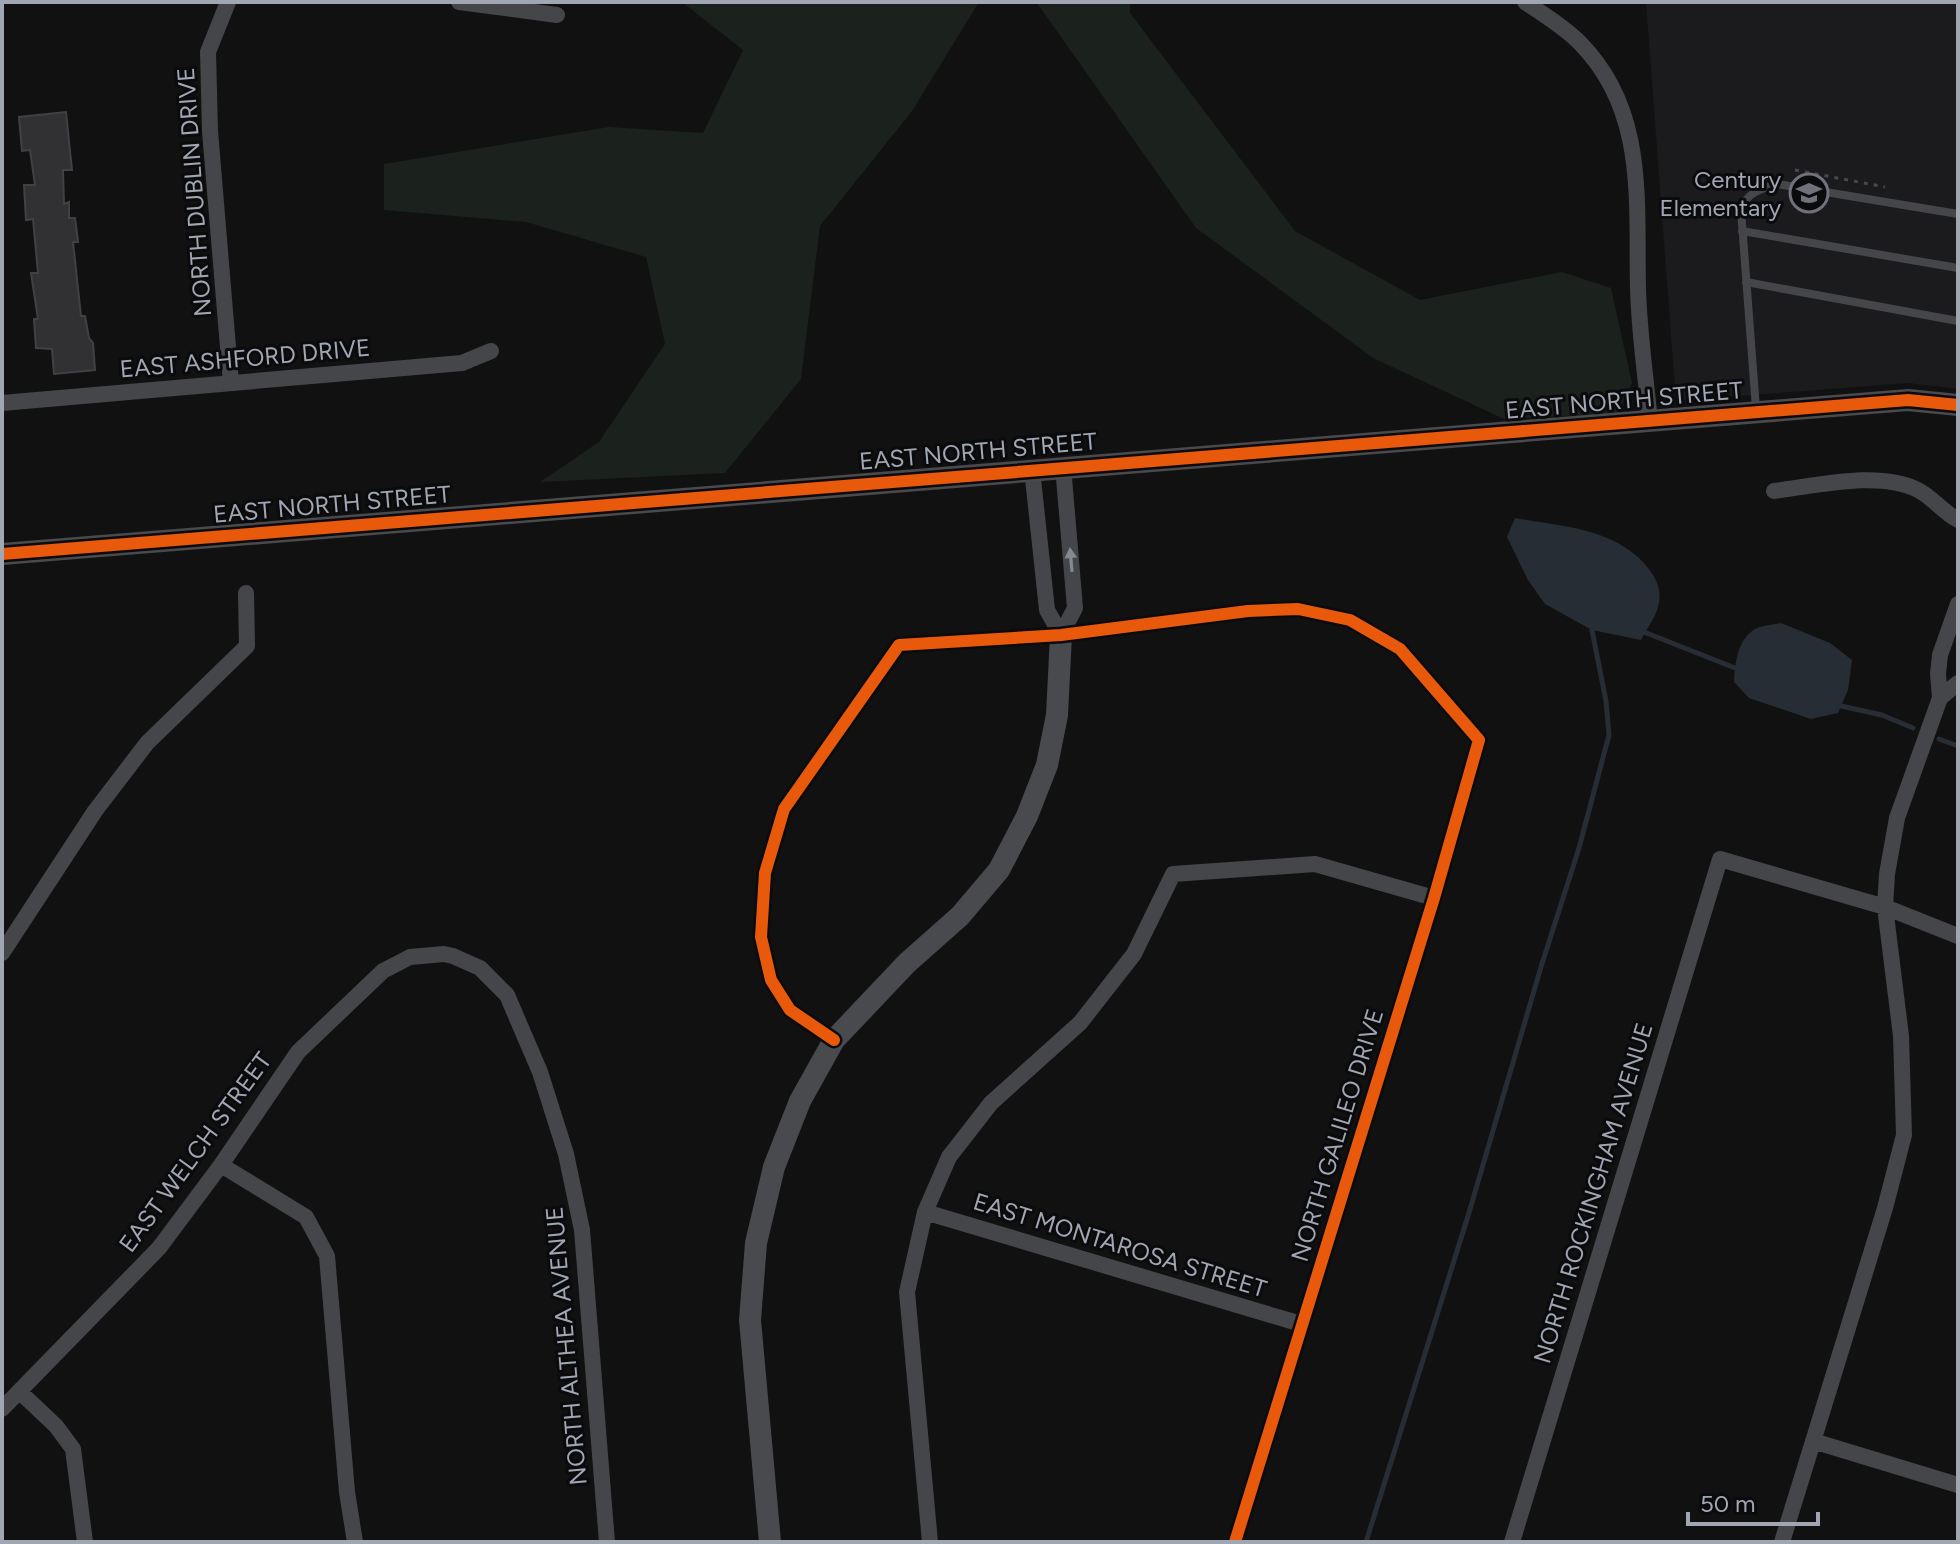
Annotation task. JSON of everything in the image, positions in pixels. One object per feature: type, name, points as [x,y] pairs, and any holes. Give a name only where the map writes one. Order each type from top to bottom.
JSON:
[{"type":"street","name":"NORTH DUBLIN DRIVE","points":[[228,2],[208,52],[210,131],[231,383]]},
{"type":"street","points":[[459,2],[557,15]]},
{"type":"street","points":[[1525,2],[1561,26],[1595,60],[1618,98],[1631,136],[1637,174],[1638,293],[1650,422]]},
{"type":"street","name":"EAST ASHFORD DRIVE","points":[[2,403],[462,363],[491,351]]},
{"type":"street","name":"EAST NORTH STREET","points":[[2,554],[1756,411],[1908,400],[1958,405]]},
{"type":"street","points":[[770,1542],[750,1320],[756,1243],[774,1167],[800,1101],[834,1040],[907,963],[960,916],[999,870],[1027,816],[1047,765],[1057,715],[1061,635],[1075,608],[1063,466]]},
{"type":"street","points":[[1032,469],[1047,610],[1061,635]]},
{"type":"street","points":[[1774,491],[1890,480],[1919,490],[1958,520]]},
{"type":"street","points":[[2,953],[95,811],[147,743],[247,646],[246,593]]},
{"type":"street","points":[[1782,1542],[1885,1208],[1904,1135],[1901,1036],[1885,907],[1890,847],[1897,818],[1940,698],[1940,655],[1958,604]]},
{"type":"street","name":"NORTH GALILEO DRIVE","points":[[1061,635],[1248,611],[1298,609],[1350,620],[1400,649],[1479,740],[1434,898],[1235,1542]]},
{"type":"street","points":[[834,1040],[790,1010],[771,980],[761,937],[765,873],[784,809],[899,645],[1061,635]]},
{"type":"street","points":[[1940,698],[1958,683]]},
{"type":"street","name":"NORTH ROCKINGHAM AVENUE","points":[[1512,1542],[1720,859],[1885,907]]},
{"type":"street","points":[[930,1542],[907,1292],[925,1212],[949,1157],[991,1103],[1080,1023],[1134,954],[1173,874],[1315,864],[1434,898]]},
{"type":"street","points":[[1885,907],[1958,936]]},
{"type":"street","name":"EAST WELCH STREET","points":[[2,1409],[159,1248],[221,1165],[298,1052],[383,971],[410,957],[444,954]]},
{"type":"street","name":"NORTH ALTHEA AVENUE","points":[[444,954],[480,968],[507,995],[540,1072],[566,1154],[582,1230],[607,1542]]},
{"type":"street","points":[[221,1165],[306,1217],[327,1256],[347,1492],[355,1542]]},
{"type":"street","name":"EAST MONTAROSA STREET","points":[[925,1212],[1301,1324]]},
{"type":"street","points":[[20,1392],[56,1426],[73,1449],[85,1542]]},
{"type":"street","points":[[1813,1441],[1958,1485]]},
{"type":"lane","points":[[1756,411],[1742,231],[1744,201],[1761,189],[1777,184],[1958,214]]},
{"type":"lane","points":[[1742,231],[1958,268]]},
{"type":"lane","points":[[1746,282],[1958,321]]},
{"type":"path","points":[[1795,170],[1899,190]]},
{"type":"shaded area","points":[[682,2],[979,2],[912,111],[820,226],[801,379],[725,473],[540,482],[599,442],[665,344],[646,257],[526,222],[384,210],[384,164],[609,127],[703,133],[743,50]]},
{"type":"shaded area","points":[[1033,2],[1130,2],[1130,13],[1295,231],[1420,300],[1562,272],[1611,288],[1632,383],[1618,413],[1504,419],[1373,358],[1196,228],[1037,3]]},
{"type":"shaded area","name":"Century Elementary","points":[[1646,2],[1958,2],[1958,389],[1908,383],[1676,401]]},
{"type":"shaded area","points":[[1515,518],[1589,532],[1623,546],[1638,557],[1653,576],[1660,597],[1655,615],[1641,640],[1592,630],[1545,604],[1528,580],[1507,537]]},
{"type":"shaded area","points":[[1781,623],[1830,643],[1852,660],[1848,690],[1838,713],[1811,719],[1749,698],[1734,682],[1736,660],[1744,639],[1758,628]]},
{"type":"building","points":[[66,112],[72,170],[63,170],[64,204],[69,202],[69,218],[75,218],[78,242],[73,242],[81,316],[85,316],[89,338],[93,343],[95,370],[54,374],[52,349],[36,348],[34,319],[38,319],[31,273],[38,273],[33,219],[26,220],[24,185],[35,185],[30,150],[22,151],[19,117]]},
{"type":"waterway","points":[[1366,1542],[1579,848],[1609,735],[1606,701],[1592,630]]},
{"type":"waterway","points":[[1639,630],[1735,668]]},
{"type":"waterway","points":[[1841,706],[1882,715],[1913,728]]},
{"type":"waterway","points":[[1939,739],[1958,746]]},
{"type":"cycle path","points":[[2,554],[1908,400],[1958,405]]},
{"type":"cycle path","points":[[834,1040],[790,1010],[771,980],[761,937],[765,873],[784,809],[899,645],[1061,635],[1248,611],[1298,609],[1350,620],[1400,649],[1479,740],[1434,898],[1235,1542]]},
{"type":"place","name":"Century Elementary","points":[[1809,193]]}]
